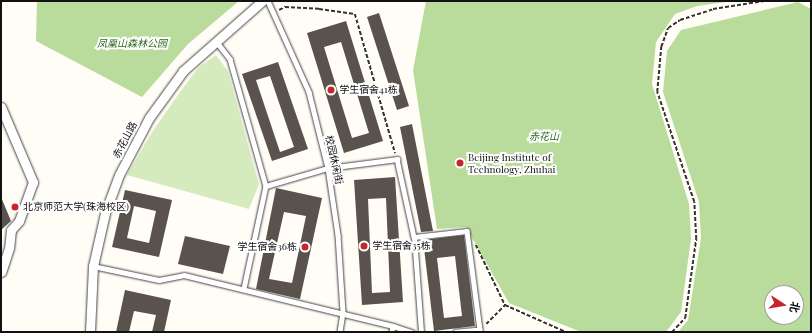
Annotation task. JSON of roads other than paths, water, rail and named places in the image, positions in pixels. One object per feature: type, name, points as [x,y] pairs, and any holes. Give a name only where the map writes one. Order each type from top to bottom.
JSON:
[{"type":"street","name":"赤花山路","points":[[90,332],[93,266],[105,213],[119,174],[149,118],[183,71],[215,40],[262,1]]},
{"type":"street","points":[[1,107],[33,182],[19,220],[11,230],[9,248],[1,272]]},
{"type":"lane","name":"校园休闲街","points":[[268,1],[309,92],[328,168],[338,235],[343,313],[340,332]]},
{"type":"lane","points":[[215,40],[230,59],[266,186],[244,288]]},
{"type":"lane","points":[[266,186],[328,168],[397,159],[414,237],[421,332]]},
{"type":"lane","points":[[414,237],[467,231],[480,330],[456,332]]},
{"type":"lane","points":[[93,266],[159,280],[184,275],[244,288],[412,332]]},
{"type":"lane","points":[[392,332],[393,326]]},
{"type":"place","name":"学生宿舍41栋","points":[[331,90]]},
{"type":"place","name":"Beijing Institute of Technology, Zhuhai","points":[[460,163]]},
{"type":"place","name":"北京师范大学(珠海校区)","points":[[15,207]]},
{"type":"place","name":"学生宿舍35栋","points":[[364,246]]},
{"type":"place","name":"学生宿舍36栋","points":[[305,247]]},
{"type":"park label","name":"凤凰山森林公园","points":[[132,44]]},
{"type":"park label","name":"赤花山","points":[[544,137]]}]
